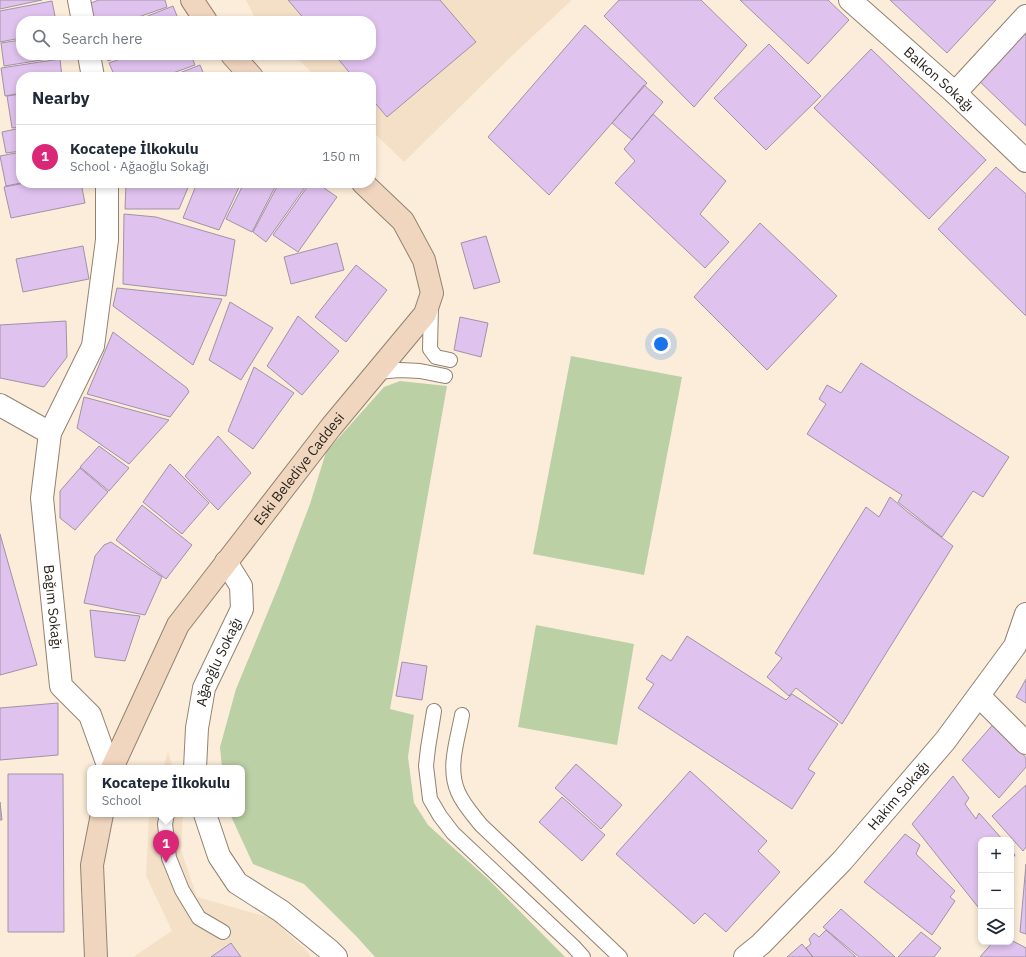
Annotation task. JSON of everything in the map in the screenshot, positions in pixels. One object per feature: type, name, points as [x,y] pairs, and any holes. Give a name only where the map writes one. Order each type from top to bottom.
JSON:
[{"type":"street","points":[[79,0],[82,16]]},
{"type":"street","points":[[192,0],[203,16]]},
{"type":"street","name":"Balkon Sokağı","points":[[850,0],[955,93],[1026,161]]},
{"type":"street","points":[[955,93],[1026,16]]},
{"type":"street","points":[[90,60],[92,72]]},
{"type":"street","points":[[237,60],[247,72]]},
{"type":"street","name":"Bağım Sokağı","points":[[107,188],[107,240],[92,346],[50,432],[42,498],[61,686],[90,714],[109,765]]},
{"type":"street","points":[[368,188],[403,221],[424,260],[432,293]]},
{"type":"street","name":"Eski Belediye Caddesi","points":[[111,765],[178,625],[331,427],[425,314],[432,293]]},
{"type":"street","points":[[4,410],[50,432]]},
{"type":"street","name":"Ağaoğlu Sokağı","points":[[195,765],[197,728],[204,688],[242,609],[240,586],[226,562]]},
{"type":"street","name":"Hakim Sokağı","points":[[745,957],[761,944],[842,861],[945,741],[1015,646],[1026,614]]},
{"type":"street","points":[[979,696],[1026,744]]},
{"type":"street","points":[[96,957],[92,866],[101,817]]},
{"type":"street","points":[[206,817],[220,856],[237,883],[281,911],[336,957]]},
{"type":"lane","points":[[432,293],[430,349],[436,357],[450,360]]},
{"type":"lane","points":[[377,372],[400,370],[420,371],[445,376]]},
{"type":"lane","points":[[434,711],[426,766],[430,799],[440,816],[453,833],[583,957]]},
{"type":"lane","points":[[462,715],[454,760],[453,775],[458,792],[466,806],[481,825],[620,957]]},
{"type":"lane","points":[[166,817],[165,824],[169,858],[182,890],[199,918],[223,932]]},
{"type":"shaded area","points":[[246,0],[572,0],[519,49],[404,162],[376,135],[376,72],[311,72],[299,60],[376,60],[376,16],[254,16]]},
{"type":"shaded area","points":[[168,752],[172,765],[164,765]]},
{"type":"shaded area","points":[[149,817],[183,817],[181,850],[197,897],[271,918],[307,951],[311,957],[133,957],[172,931],[146,876]]},
{"type":"green space","points":[[571,356],[682,377],[644,575],[533,554]]},
{"type":"green space","points":[[400,381],[447,386],[390,709],[414,715],[408,757],[414,803],[428,825],[488,879],[565,957],[375,957],[304,884],[253,864],[231,817],[245,817],[245,765],[222,765],[220,747],[236,689],[279,585],[310,504],[326,452],[384,387]]},
{"type":"green space","points":[[536,625],[634,644],[617,745],[518,727]]},
{"type":"building","points":[[0,0],[42,0],[0,9]]},
{"type":"building","points":[[99,0],[165,0],[167,7],[141,16],[92,16],[88,4]]},
{"type":"building","points":[[288,0],[440,0],[476,42],[387,117],[376,104],[376,72],[349,72],[339,60],[376,60],[376,16],[302,16]]},
{"type":"building","points":[[619,0],[701,0],[747,45],[694,107],[604,16]]},
{"type":"building","points":[[740,0],[828,0],[849,20],[808,64]]},
{"type":"building","points":[[890,0],[996,0],[947,53]]},
{"type":"building","points":[[52,1],[55,16],[16,16],[16,39],[0,42],[0,11]]},
{"type":"building","points":[[173,6],[177,16],[148,16]]},
{"type":"building","points":[[1026,24],[1026,126],[975,77]]},
{"type":"building","points":[[585,25],[647,83],[549,195],[488,137]]},
{"type":"building","points":[[16,41],[16,60],[42,60],[4,66],[1,43]]},
{"type":"building","points":[[769,44],[821,96],[766,150],[714,98]]},
{"type":"building","points":[[871,49],[986,160],[929,219],[814,108]]},
{"type":"building","points":[[60,60],[61,72],[16,72],[16,94],[5,96],[1,68]]},
{"type":"building","points":[[117,60],[193,60],[195,65],[176,72],[113,72],[109,63]]},
{"type":"building","points":[[200,65],[203,72],[182,72]]},
{"type":"building","points":[[644,85],[663,102],[632,140],[612,123]]},
{"type":"building","points":[[16,95],[16,128],[12,128],[7,96]]},
{"type":"building","points":[[653,114],[726,181],[700,214],[729,242],[705,268],[615,183],[635,161],[624,149]]},
{"type":"building","points":[[16,129],[16,152],[6,153],[2,132]]},
{"type":"building","points":[[16,153],[16,184],[6,186],[0,156]]},
{"type":"building","points":[[996,167],[1026,194],[1026,316],[938,229]]},
{"type":"building","points":[[16,185],[16,188],[82,188],[85,203],[11,218],[4,187]]},
{"type":"building","points":[[126,188],[188,188],[179,209],[125,209]]},
{"type":"building","points":[[195,188],[239,188],[219,230],[183,218]]},
{"type":"building","points":[[242,188],[274,188],[252,232],[226,219]]},
{"type":"building","points":[[276,188],[304,188],[266,242],[253,232]]},
{"type":"building","points":[[306,188],[324,188],[337,197],[298,252],[273,235]]},
{"type":"building","points":[[124,214],[156,217],[235,240],[226,296],[123,284]]},
{"type":"building","points":[[760,223],[837,296],[767,370],[694,297]]},
{"type":"building","points":[[486,236],[500,282],[474,289],[461,243]]},
{"type":"building","points":[[337,243],[344,270],[291,284],[284,257]]},
{"type":"building","points":[[83,246],[89,279],[23,292],[16,259]]},
{"type":"building","points":[[356,265],[387,290],[346,342],[315,317]]},
{"type":"building","points":[[117,288],[222,299],[193,365],[113,306]]},
{"type":"building","points":[[230,302],[273,328],[241,380],[209,360]]},
{"type":"building","points":[[298,316],[339,351],[302,395],[267,366]]},
{"type":"building","points":[[460,317],[488,323],[481,357],[454,350]]},
{"type":"building","points":[[66,321],[67,357],[44,387],[0,378],[0,325]]},
{"type":"building","points":[[113,332],[187,388],[189,392],[170,417],[87,394]]},
{"type":"building","points":[[861,363],[1009,457],[983,497],[973,491],[942,537],[898,502],[902,495],[807,434],[826,404],[819,399],[827,385],[841,393]]},
{"type":"building","points":[[254,367],[294,393],[253,449],[228,431]]},
{"type":"building","points":[[84,397],[169,420],[129,464],[77,428]]},
{"type":"building","points":[[218,436],[251,473],[218,510],[185,476]]},
{"type":"building","points":[[99,446],[129,468],[109,491],[80,467]]},
{"type":"building","points":[[170,464],[209,503],[182,534],[143,502]]},
{"type":"building","points":[[80,468],[108,492],[75,530],[60,518],[60,491]]},
{"type":"building","points":[[890,497],[953,546],[842,724],[796,688],[789,696],[767,677],[782,658],[775,653],[866,507],[879,517]]},
{"type":"building","points":[[142,505],[192,545],[166,579],[116,540]]},
{"type":"building","points":[[0,534],[37,665],[0,675]]},
{"type":"building","points":[[111,542],[162,577],[145,615],[84,603],[95,556],[104,545]]},
{"type":"building","points":[[90,610],[140,616],[125,661],[95,657]]},
{"type":"building","points":[[687,636],[786,700],[792,694],[838,724],[808,769],[815,773],[792,809],[638,708],[654,684],[646,679],[662,655],[671,661]]},
{"type":"building","points":[[402,662],[427,666],[422,700],[396,696]]},
{"type":"building","points":[[1026,679],[1026,703],[1016,697]]},
{"type":"building","points":[[58,703],[58,755],[0,760],[0,708]]},
{"type":"building","points":[[996,721],[1026,758],[1026,767],[999,798],[962,760]]},
{"type":"building","points":[[576,764],[622,805],[601,829],[555,788]]},
{"type":"building","points":[[690,771],[767,841],[758,851],[780,872],[726,932],[705,913],[694,924],[616,854]]},
{"type":"building","points":[[8,774],[63,774],[64,932],[8,932]]},
{"type":"building","points":[[953,776],[969,798],[965,804],[976,819],[979,813],[1000,837],[978,837],[978,907],[912,824]]},
{"type":"building","points":[[1026,785],[1026,847],[1023,851],[1014,841],[1014,837],[1011,837],[992,816]]},
{"type":"building","points":[[562,797],[605,835],[582,861],[539,822]]},
{"type":"building","points":[[0,802],[2,820],[0,820]]},
{"type":"building","points":[[905,834],[920,845],[916,854],[955,891],[950,897],[955,901],[932,935],[864,882]]},
{"type":"building","points":[[1026,864],[1026,934],[1020,932]]},
{"type":"building","points":[[841,909],[895,957],[859,957],[823,927]]},
{"type":"building","points":[[826,930],[856,957],[813,957],[806,948],[811,944],[809,939],[814,933],[819,937]]},
{"type":"building","points":[[921,932],[941,948],[934,957],[898,957]]},
{"type":"building","points":[[1014,942],[1026,948],[1026,957],[980,957],[990,945],[1014,945]]},
{"type":"building","points":[[231,943],[241,957],[211,957]]},
{"type":"building","points":[[802,944],[813,957],[787,957]]},
{"type":"place","name":"Kocatepe İlkokulu","points":[[166,863]]}]
